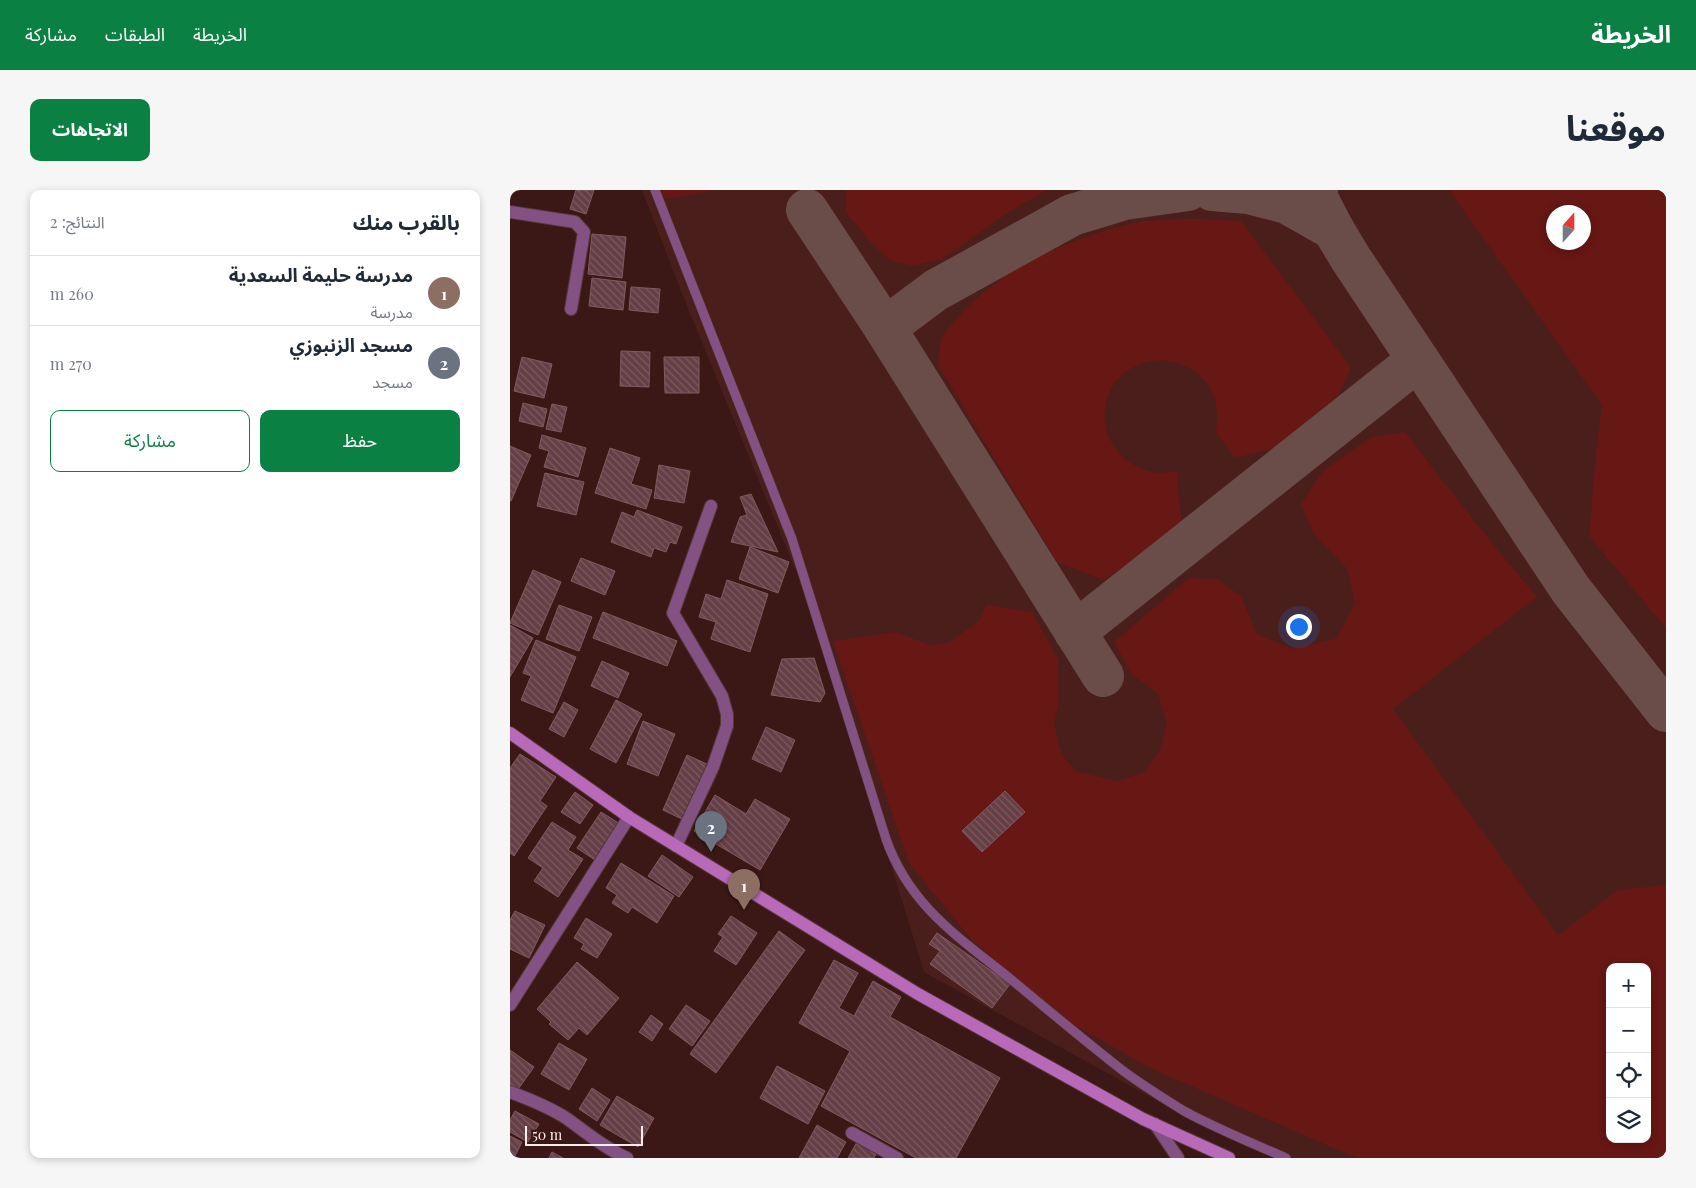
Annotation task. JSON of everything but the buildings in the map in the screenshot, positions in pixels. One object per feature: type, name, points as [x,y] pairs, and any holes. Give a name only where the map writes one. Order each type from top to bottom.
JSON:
[{"type":"main road","points":[[510,732],[629,816],[918,994],[1155,1124],[1224,1157]]},
{"type":"street","points":[[510,212],[574,222],[584,232],[571,309]]},
{"type":"street","points":[[676,846],[713,767],[727,726],[727,714],[722,696],[672,614],[711,506]]},
{"type":"street","points":[[510,1005],[629,816]]},
{"type":"street","points":[[510,1092],[564,1117],[619,1156]]},
{"type":"street","points":[[1155,1124],[1178,1158]]},
{"type":"street","points":[[852,1133],[897,1158]]},
{"type":"lane","points":[[654,190],[792,539],[886,838],[900,872],[910,889],[937,919],[1122,1070],[1153,1092],[1185,1111],[1286,1158]]},
{"type":"shaded area","points":[[642,190],[1666,190],[1666,1158],[1277,1158],[1192,1120],[924,972],[798,576],[685,301]]},
{"type":"shaded area","points":[[661,190],[717,190],[665,199]]},
{"type":"shaded area","points":[[846,190],[1047,190],[1012,210],[942,259],[913,266],[891,261],[873,245],[846,212]]},
{"type":"shaded area","points":[[1449,190],[1666,190],[1666,628],[1589,536],[1602,405]]},
{"type":"shaded area","points":[[1202,219],[1241,221],[1351,367],[1339,395],[1274,448],[1235,458],[1216,432],[1217,413],[1214,397],[1211,389],[1199,375],[1178,363],[1164,360],[1150,361],[1125,373],[1115,382],[1108,395],[1105,410],[1107,432],[1118,452],[1136,466],[1158,473],[1177,471],[1183,525],[1104,580],[1057,562],[938,365],[941,342],[947,329],[990,287],[1033,260],[1056,249],[1103,231],[1144,221]]},
{"type":"shaded area","points":[[1405,432],[1474,521],[1537,597],[1393,709],[1558,935],[1618,890],[1666,885],[1666,1158],[1358,1158],[1150,1068],[1055,1014],[972,940],[909,863],[833,641],[896,632],[930,645],[948,643],[978,622],[987,605],[1032,612],[1058,659],[1059,702],[1054,724],[1062,755],[1076,771],[1116,781],[1143,773],[1160,751],[1167,723],[1158,695],[1132,674],[1114,642],[1189,578],[1217,579],[1241,596],[1257,634],[1293,649],[1337,638],[1355,603],[1347,569],[1313,533],[1301,504],[1322,472],[1371,437]]},
{"type":"taxiway","points":[[885,328],[936,290],[1072,215],[1125,199],[1188,190]]},
{"type":"taxiway","points":[[1212,190],[1248,193],[1287,203],[1333,229]]},
{"type":"taxiway","points":[[1317,190],[1316,196],[1351,259],[1571,590],[1666,711]]},
{"type":"taxiway","points":[[807,210],[885,328],[1103,676]]},
{"type":"taxiway","points":[[1075,632],[1418,360]]},
{"type":"place","name":"مسجد الزنبوزي","points":[[711,852]]},
{"type":"place","name":"مدرسة حليمة السعدية","points":[[744,910]]}]
